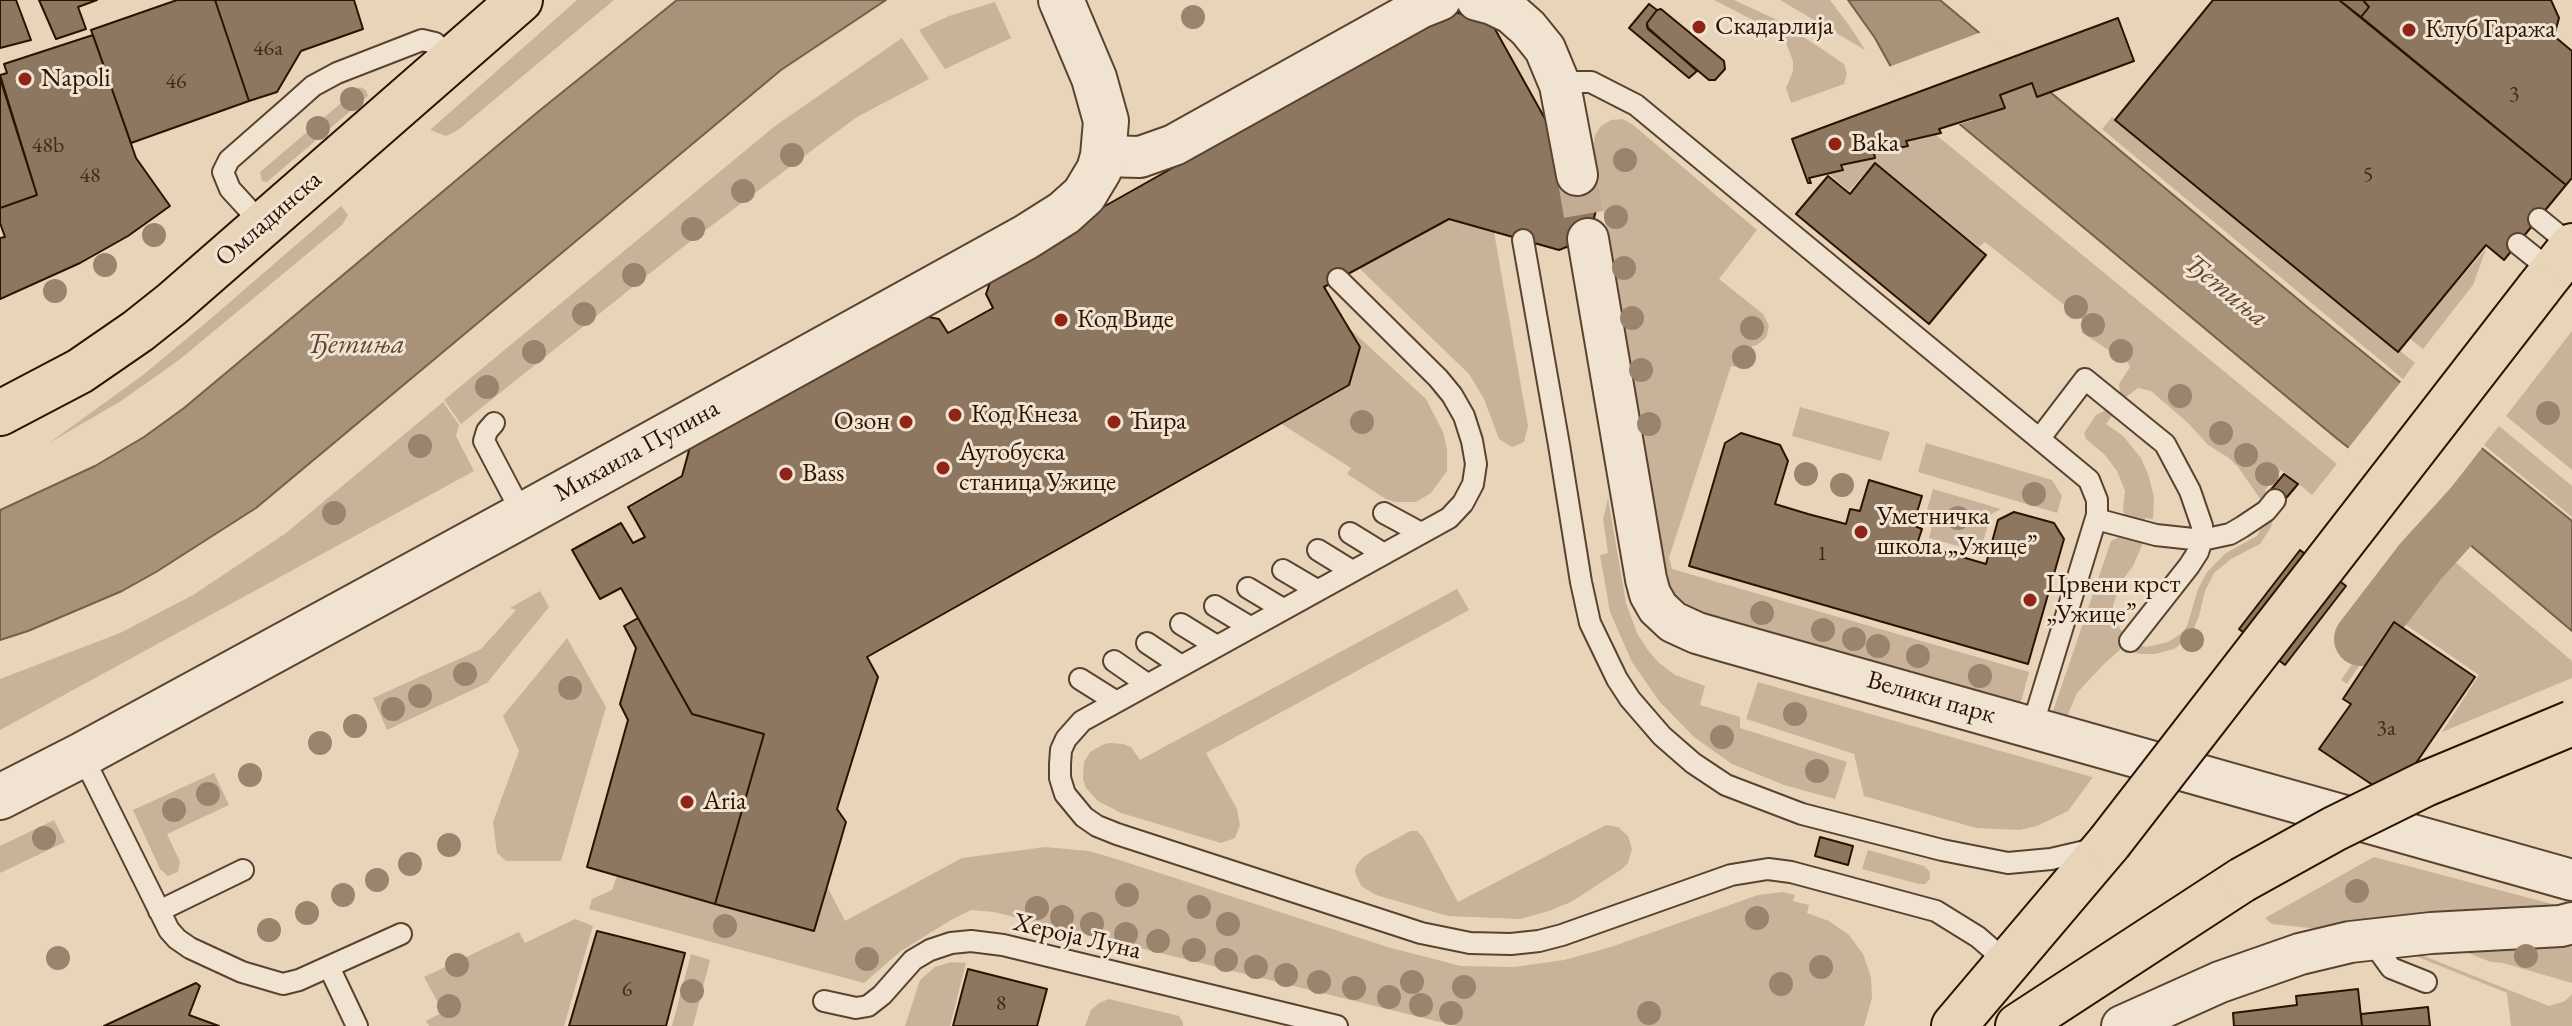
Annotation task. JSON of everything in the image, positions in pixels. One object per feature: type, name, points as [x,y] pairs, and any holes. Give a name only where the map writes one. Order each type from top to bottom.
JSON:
[{"type":"main road","name":"Омладинска","points":[[0,413],[80,371],[138,331],[520,0]]},
{"type":"main road","points":[[1954,1026],[2109,843],[2559,263]]},
{"type":"main road","points":[[2018,1026],[2242,880],[2334,829],[2425,784],[2572,723]]},
{"type":"street","points":[[1103,156],[1140,157],[1174,145],[1420,8],[1440,0]]},
{"type":"street","points":[[1477,0],[1511,13],[1545,49],[1560,85],[1577,175]]},
{"type":"street","name":"Михаила Пупина","points":[[0,797],[523,515],[1064,213],[1093,182],[1103,156],[1106,121],[1094,78],[1067,16]]},
{"type":"street","name":"Велики парк","points":[[1588,239],[1646,579],[1658,608],[1673,622],[1697,633],[2572,880]]},
{"type":"street","points":[[2122,1026],[2220,982],[2300,954],[2375,938],[2572,923]]},
{"type":"lane","points":[[263,225],[230,189],[223,172],[225,166],[304,94],[337,73],[422,40],[435,43],[452,60]]},
{"type":"lane","points":[[1560,85],[1591,82],[1636,105],[2089,480],[2097,500],[2096,519],[2032,727]]},
{"type":"lane","points":[[2539,219],[2559,263]]},
{"type":"lane","points":[[1523,240],[1590,623],[1617,679],[1662,736],[1705,772],[1756,798],[1802,814],[1942,850],[2008,863],[2069,856],[2109,843]]},
{"type":"lane","points":[[2518,244],[2559,263]]},
{"type":"lane","points":[[1338,279],[1452,395],[1464,416],[1472,441],[1476,464],[1473,484],[1463,503],[1449,518],[1082,721],[1072,730],[1061,750],[1060,778],[1065,794],[1084,817],[1117,834],[1421,933],[1470,943],[1539,941],[1595,925],[1731,875],[1768,869],[1791,872],[1936,911],[1978,937],[2008,963]]},
{"type":"lane","points":[[2040,438],[2085,379],[2165,444],[2190,491],[2202,526],[2202,540],[2189,566],[2130,641]]},
{"type":"lane","points":[[494,423],[484,441],[523,515]]},
{"type":"lane","points":[[2096,519],[2156,535],[2202,540],[2235,531],[2253,521],[2275,500]]},
{"type":"lane","points":[[1384,513],[1421,533]]},
{"type":"lane","points":[[1350,533],[1384,554]]},
{"type":"lane","points":[[1318,550],[1352,571]]},
{"type":"lane","points":[[1283,570],[1317,590]]},
{"type":"lane","points":[[1248,588],[1283,609]]},
{"type":"lane","points":[[1215,606],[1250,627]]},
{"type":"lane","points":[[1181,624],[1215,645]]},
{"type":"lane","points":[[1147,643],[1180,665]]},
{"type":"lane","points":[[2185,771],[2199,743],[2269,652]]},
{"type":"lane","points":[[1114,661],[1147,684]]},
{"type":"lane","points":[[1080,679],[1115,701]]},
{"type":"lane","points":[[82,755],[169,930],[183,944],[242,972],[283,984],[299,980],[401,934]]},
{"type":"lane","points":[[159,911],[243,870]]},
{"type":"lane","points":[[2375,938],[2378,950],[2391,968],[2426,982]]},
{"type":"lane","name":"Хероја Луна","points":[[824,1001],[856,1008],[868,1006],[913,960],[951,943],[971,941],[1003,945],[1337,1026]]},
{"type":"lane","points":[[329,967],[357,1026]]},
{"type":"shaded area","points":[[577,0],[614,0],[458,130],[446,136],[430,130]]},
{"type":"shaded area","points":[[1714,0],[1734,0],[1775,19],[1816,45],[1844,64],[1847,74],[1844,84],[1791,103],[1786,88],[1793,71],[1793,61],[1785,40],[1778,33]]},
{"type":"shaded area","points":[[1780,0],[1830,0],[1865,50]]},
{"type":"shaded area","points":[[995,2],[1011,38],[945,69],[919,30],[949,16]]},
{"type":"shaded area","points":[[902,38],[929,79],[857,117],[827,139],[683,247],[461,424],[444,400],[775,126]]},
{"type":"shaded area","points":[[360,87],[366,90],[368,96],[267,182],[262,181],[260,172]]},
{"type":"shaded area","points":[[2112,117],[2415,363],[2403,379],[2102,129]]},
{"type":"shaded area","points":[[1623,119],[1757,230],[1719,279],[1763,314],[1769,326],[1766,338],[1752,346],[1745,369],[1731,366],[1669,558],[1672,569],[2029,672],[2020,705],[1707,616],[1692,610],[1674,594],[1660,555],[1593,147],[1595,135],[1601,126],[1611,120]]},
{"type":"shaded area","points":[[1935,134],[2337,464],[2312,495],[2281,470],[2265,490],[2274,516],[2271,527],[2260,544],[2231,559],[2214,573],[2190,637],[2174,649],[2155,654],[2139,654],[2123,647],[2077,693],[2066,719],[2052,714],[2111,541],[2123,535],[2135,520],[2124,514],[2125,491],[2117,471],[2105,455],[2086,439],[2084,433],[2096,415],[2104,411],[2120,392],[2119,384],[2130,367],[2081,332],[2088,324],[1985,242],[1979,247],[1875,162],[1849,191],[1828,173],[1842,170],[1841,165],[1875,158],[1874,153],[1907,146],[1906,141]],"holes":[[[2138,388],[2151,391],[2208,445],[2238,467],[2263,503],[2265,521],[2257,536],[2226,553],[2207,572],[2182,633],[2168,642],[2146,647],[2134,644],[2120,629],[2113,605],[2121,582],[2133,566],[2143,543],[2145,518],[2153,519],[2154,497],[2141,458],[2123,436],[2106,424],[2126,397]]]},
{"type":"shaded area","points":[[341,206],[348,215],[342,225],[179,360],[121,401],[49,443],[143,375]]},
{"type":"shaded area","points":[[1449,219],[1494,232],[1528,426],[1524,442],[1512,447],[1499,439],[1484,399],[1469,374],[1359,268]]},
{"type":"shaded area","points":[[2486,249],[2473,285],[2423,349],[2409,338]]},
{"type":"shaded area","points":[[1350,329],[1426,399],[1443,432],[1447,471],[1431,493],[1416,502],[1386,499],[1347,474],[1351,468],[1280,423],[1349,385],[1360,347]]},
{"type":"shaded area","points":[[2572,331],[2572,470],[2506,416]]},
{"type":"shaded area","points":[[443,402],[459,425],[456,436],[474,471],[0,730],[0,679],[120,633],[193,595],[286,533]]},
{"type":"shaded area","points":[[1800,407],[1890,432],[1881,461],[1792,436]]},
{"type":"shaded area","points":[[2499,426],[2572,486],[2572,517],[2484,445]]},
{"type":"shaded area","points":[[1926,443],[2052,480],[2062,496],[2057,513],[1918,472]]},
{"type":"shaded area","points":[[1933,489],[2001,509],[1991,514],[1980,552],[1929,538],[1933,522],[1924,520]]},
{"type":"shaded area","points":[[1608,498],[1626,603],[1637,633],[1647,649],[1675,675],[1705,686],[1700,705],[1740,717],[1740,728],[1847,762],[1835,799],[1784,785],[1732,764],[1694,737],[1659,701],[1632,662],[1610,612],[1600,555],[1608,553],[1603,519]]},
{"type":"shaded area","points":[[2418,530],[2430,541],[2376,608],[2364,599]]},
{"type":"shaded area","points":[[2440,549],[2572,661],[2572,678],[2442,732],[2479,675],[2393,616],[2347,684],[2341,680]]},
{"type":"shaded area","points":[[1457,589],[1469,610],[1206,753],[1237,809],[1240,825],[1235,838],[1221,843],[1121,813],[1098,801],[1086,788],[1084,762],[1090,752],[1102,745],[1109,743],[1131,747],[1140,760]]},
{"type":"shaded area","points":[[540,591],[549,607],[487,683],[387,730],[373,698],[481,649],[516,610],[510,608]]},
{"type":"shaded area","points":[[567,638],[606,707],[561,861],[506,861],[497,853],[493,822],[519,751],[503,716]]},
{"type":"shaded area","points":[[1758,682],[2093,777],[2068,811],[2037,826],[2020,830],[1976,828],[1864,796],[1854,754],[1746,719]]},
{"type":"shaded area","points":[[214,773],[229,805],[167,834],[180,862],[178,872],[168,876],[160,869],[133,810]]},
{"type":"shaded area","points":[[54,820],[65,842],[0,873],[0,846]]},
{"type":"shaded area","points":[[1606,825],[1618,827],[1628,836],[1632,849],[1628,863],[1571,902],[1520,919],[1448,916],[1376,895],[1361,886],[1355,872],[1363,857],[1410,831],[1417,831],[1458,902]]},
{"type":"shaded area","points":[[1045,847],[1088,851],[1110,857],[1391,948],[1461,966],[1514,967],[1564,960],[1611,947],[1758,895],[1782,892],[1795,895],[1793,901],[1809,905],[1807,913],[1829,921],[1849,935],[1863,954],[1871,977],[1872,998],[1864,1026],[1456,1026],[994,912],[971,910],[951,920],[901,951],[864,983],[589,909],[592,899],[612,890],[617,876],[814,931],[827,886],[845,921],[962,858]]},
{"type":"shaded area","points":[[1868,850],[1924,866],[1930,872],[1930,879],[1925,884],[1919,884],[1862,869]]},
{"type":"shaded area","points":[[2374,857],[2567,908],[2319,929],[2272,924],[2265,918]]},
{"type":"shaded area","points":[[575,919],[593,926],[564,1026],[429,1026],[426,1021],[443,1012],[424,977],[519,932],[525,943]]},
{"type":"shaded area","points":[[2572,940],[2572,983],[2491,962],[2460,950]]},
{"type":"shaded area","points":[[2409,950],[2549,1006],[2565,1001],[2572,994],[2572,1026],[2511,1026],[2507,993],[2408,953]]},
{"type":"shaded area","points":[[691,954],[710,960],[693,1026],[672,1026]]},
{"type":"shaded area","points":[[951,962],[966,963],[950,1026],[905,1026],[920,980],[935,967]]},
{"type":"shaded area","points":[[1109,999],[1179,1016],[1183,1026],[1085,1026],[1091,1010]]},
{"type":"water","name":"Ђетиња","points":[[677,0],[886,0],[781,70],[256,508],[122,591],[0,640],[0,510],[95,466],[144,437],[184,408],[539,111]]},
{"type":"water","name":"Ђетиња","points":[[1848,0],[1940,0],[2312,311],[2572,521],[2572,631],[1891,67]]},
{"type":"pier","points":[[1984,31],[2054,90],[2031,83],[2001,95],[2005,108],[1972,117],[1973,120],[1954,126],[1886,68]]},
{"type":"pier","points":[[2403,379],[2485,444],[2429,516],[2346,451]]},
{"type":"building","points":[[0,0],[16,0],[31,40],[0,48]]},
{"type":"building","points":[[39,0],[97,0],[78,7],[86,29],[56,39]]},
{"type":"building","points":[[177,0],[215,0],[249,101],[131,143],[91,30]]},
{"type":"building","points":[[215,0],[354,0],[363,29],[301,51],[277,92],[249,101]]},
{"type":"building","points":[[2213,0],[2339,0],[2566,185],[2504,260],[2486,245],[2398,352],[2115,120]]},
{"type":"building","points":[[2339,0],[2363,0],[2369,7],[2361,17]]},
{"type":"building","points":[[2363,0],[2551,0],[2559,18],[2554,36],[2572,51],[2572,178],[2566,185],[2361,17],[2369,7]]},
{"type":"building","points":[[1649,4],[1657,10],[1647,27],[1697,71],[1689,78],[1629,28]]},
{"type":"building","points":[[1661,9],[1724,61],[1725,69],[1715,80],[1709,80],[1648,29],[1647,23]]},
{"type":"building","name":"Аутобуска станица Ужице","points":[[1451,11],[1491,22],[1596,210],[1589,238],[1559,250],[1449,219],[1324,287],[1360,347],[1349,385],[867,657],[878,677],[837,809],[846,822],[814,931],[715,904],[764,734],[692,714],[621,588],[600,599],[572,550],[621,523],[633,543],[645,537],[628,507],[682,476],[693,436],[913,314],[939,319],[948,333],[993,308],[986,294],[995,268]]},
{"type":"building","points":[[2118,18],[2134,61],[2037,97],[2032,83],[2000,95],[2005,108],[1939,129],[1941,133],[1906,141],[1908,146],[1874,153],[1875,158],[1841,165],[1843,170],[1809,178],[1811,183],[1808,183],[1792,139]]},
{"type":"building","points":[[93,35],[136,158],[170,206],[128,236],[80,263],[0,299],[0,238],[5,237],[0,223],[0,208],[37,195],[0,75],[7,73],[4,64]]},
{"type":"building","points":[[0,78],[37,195],[0,208]]},
{"type":"building","points":[[1875,163],[1986,255],[1929,324],[1796,214],[1828,176],[1850,194]]},
{"type":"building","points":[[1741,433],[1780,445],[1788,461],[1775,504],[1808,514],[1846,524],[1850,509],[1860,511],[1869,480],[1922,496],[1913,525],[1922,529],[1917,544],[1986,564],[1998,520],[2014,512],[2054,523],[2064,539],[2028,664],[1689,566],[1725,443]]},
{"type":"building","points":[[2284,474],[2298,484],[2282,503],[2269,492]]},
{"type":"building","points":[[2300,550],[2346,586],[2285,665],[2239,629]]},
{"type":"building","points":[[638,618],[692,714],[764,734],[715,904],[587,867],[628,720],[620,704],[636,648],[624,626]]},
{"type":"building","points":[[2394,622],[2475,677],[2392,798],[2319,749],[2351,704],[2343,699]]},
{"type":"building","points":[[1820,837],[1853,846],[1848,865],[1815,856]]},
{"type":"building","points":[[597,931],[685,953],[666,1026],[569,1026]]},
{"type":"building","points":[[968,969],[1047,989],[1037,1026],[953,1026]]},
{"type":"building","points":[[196,983],[200,986],[189,1015],[219,1026],[104,1026]]},
{"type":"building","points":[[2358,989],[2362,1026],[2234,1026],[2233,1013],[2297,1005],[2296,996]]},
{"type":"building","points":[[2428,1007],[2430,1026],[2362,1026],[2361,1014]]},
{"type":"waterway","points":[[2361,639],[2420,562],[2479,497]]},
{"type":"tunnel","points":[[1577,175],[1588,239]]},
{"type":"place","name":"Скадарлија","points":[[1699,27]]},
{"type":"place","name":"Клуб Гаража","points":[[2409,30]]},
{"type":"place","name":"Napoli","points":[[25,79]]},
{"type":"place","name":"Baka","points":[[1835,144]]},
{"type":"place","name":"Код Виде","points":[[1061,320]]},
{"type":"place","name":"Код Кнеза","points":[[955,415]]},
{"type":"place","name":"Озон","points":[[906,422]]},
{"type":"place","name":"Ћира","points":[[1114,422]]},
{"type":"place","name":"Аутобуска станица Ужице","points":[[943,468]]},
{"type":"place","name":"Bass","points":[[786,474]]},
{"type":"place","name":"Уметничка школа „Ужице”","points":[[1861,532]]},
{"type":"place","name":"Црвени крст „Ужице”","points":[[2030,600]]},
{"type":"place","name":"Aria","points":[[687,802]]}]
